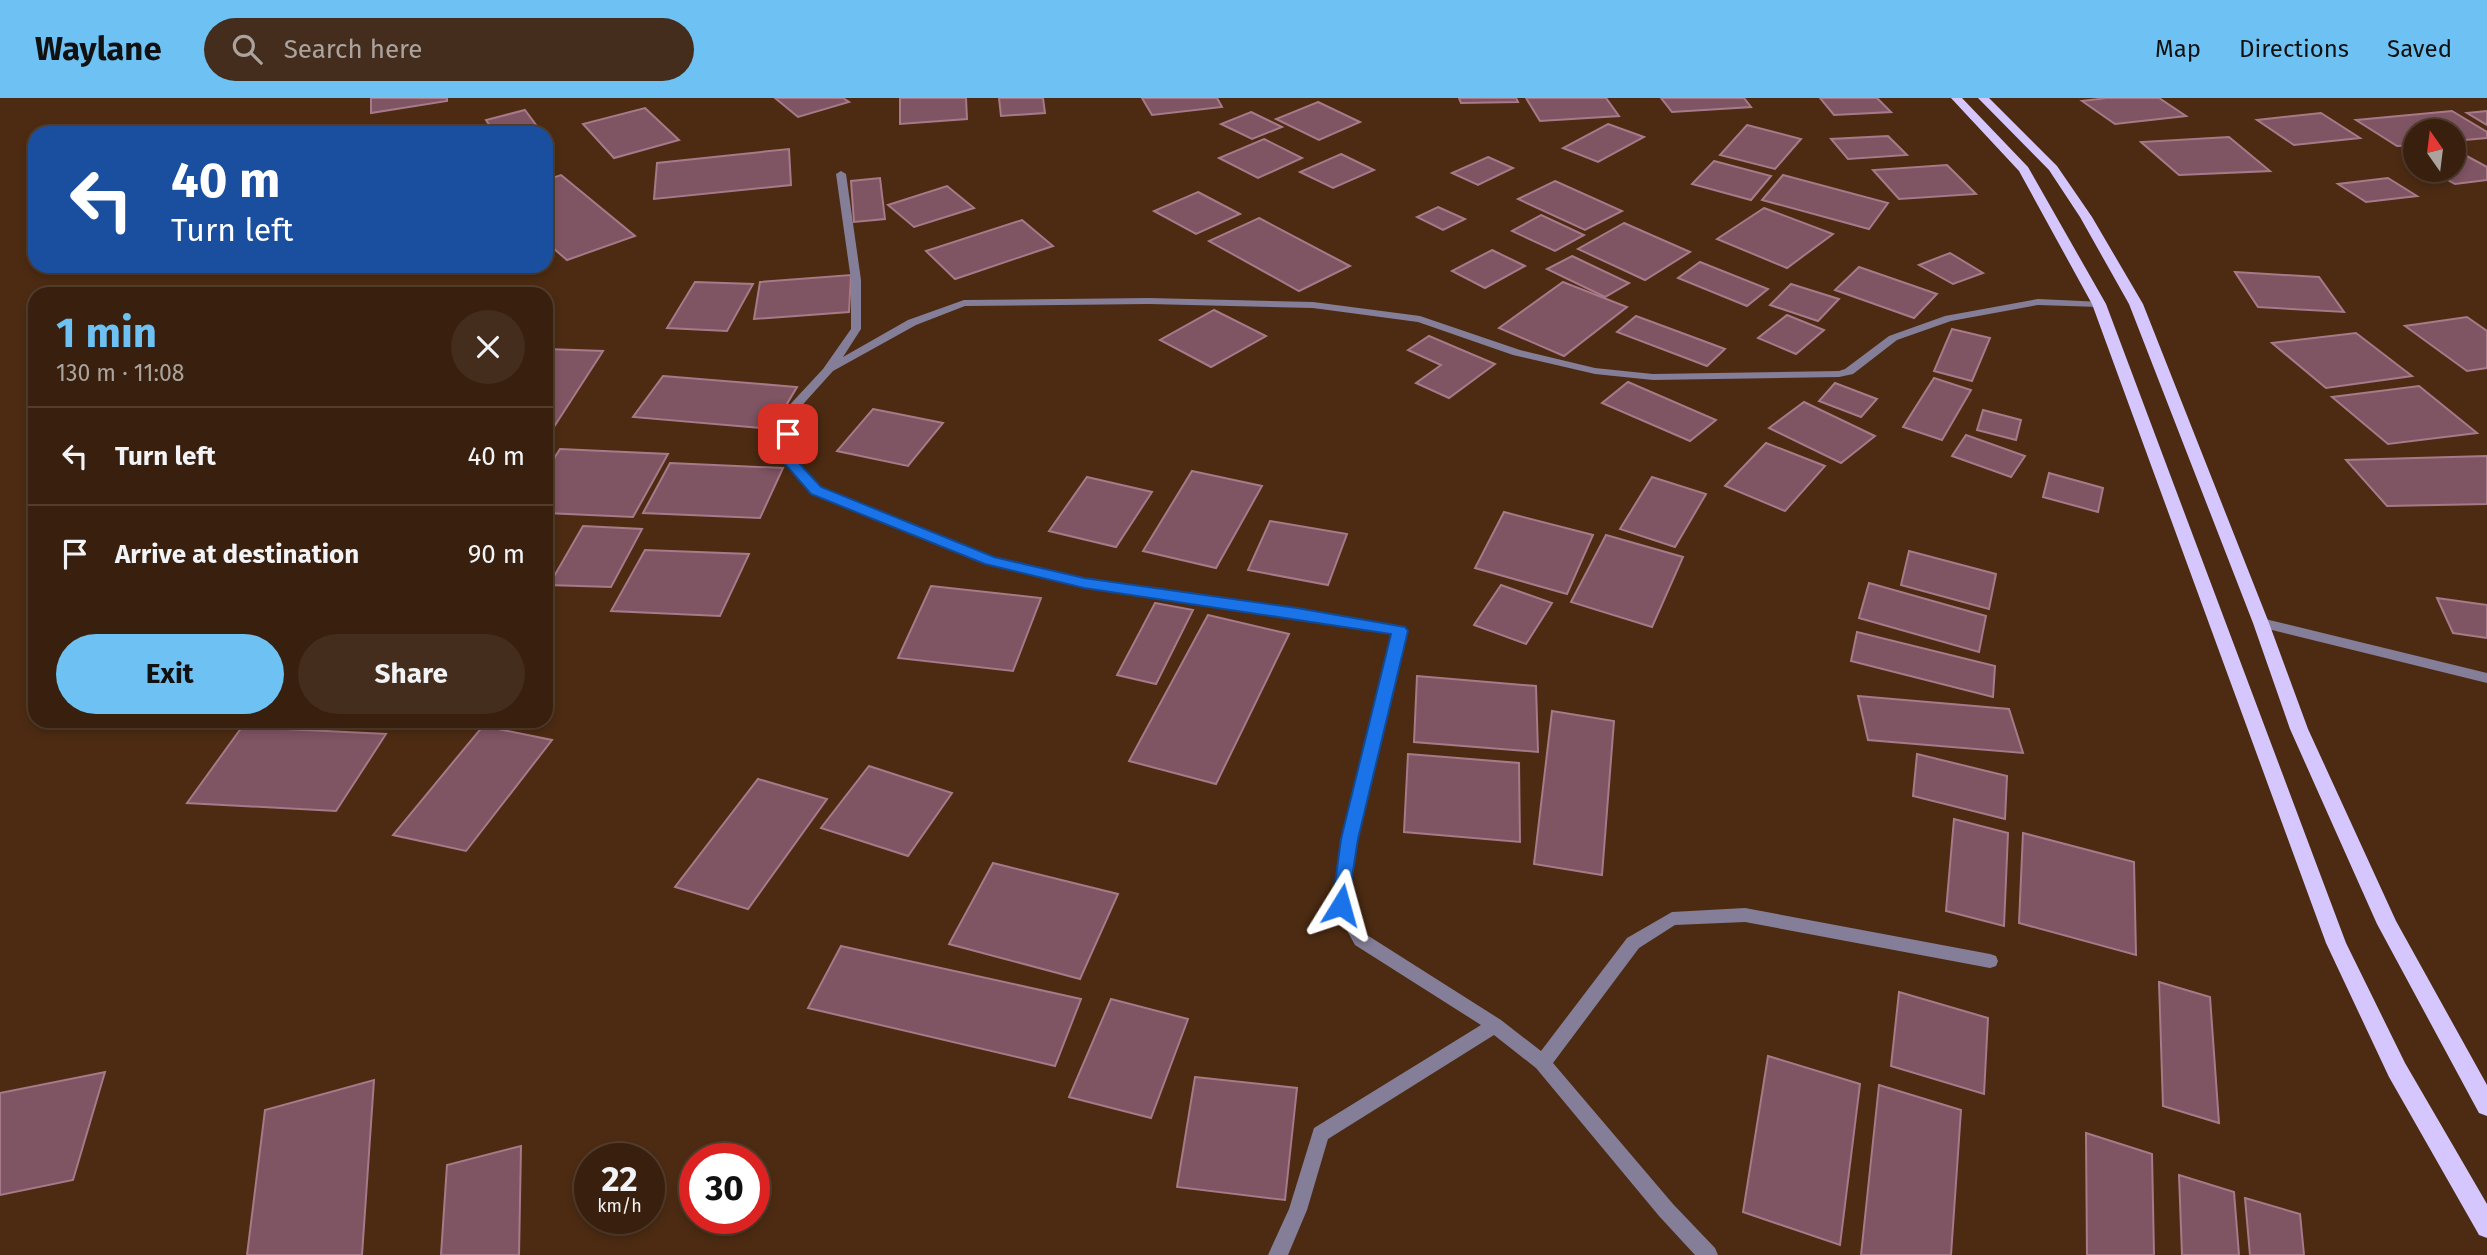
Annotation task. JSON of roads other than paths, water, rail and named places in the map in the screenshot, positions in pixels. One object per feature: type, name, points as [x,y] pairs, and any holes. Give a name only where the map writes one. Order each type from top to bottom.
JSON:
[{"type":"main road","points":[[1956,98],[2024,169],[2099,304],[2336,943],[2398,1070],[2487,1227]]},
{"type":"main road","points":[[1983,98],[2053,167],[2086,217],[2136,304],[2261,623],[2299,729],[2387,924],[2487,1106]]},
{"type":"street","points":[[841,174],[856,280],[856,329],[827,371],[790,411],[786,457],[816,491],[990,561],[1084,583],[1297,613],[1400,631],[1349,839],[1341,905],[1361,940],[1495,1025],[1542,1063],[1666,1210],[1708,1255]]},
{"type":"street","points":[[827,371],[905,325],[936,310],[964,303],[1149,301],[1313,305],[1420,319],[1517,353],[1595,371],[1653,377],[1839,374],[1849,372],[1893,338],[1949,318],[2038,302],[2099,304]]},
{"type":"street","points":[[2261,623],[2487,678]]},
{"type":"street","points":[[1542,1063],[1633,943],[1672,919],[1745,915],[1990,961]]},
{"type":"street","points":[[1278,1255],[1298,1210],[1320,1134],[1495,1025]]}]
